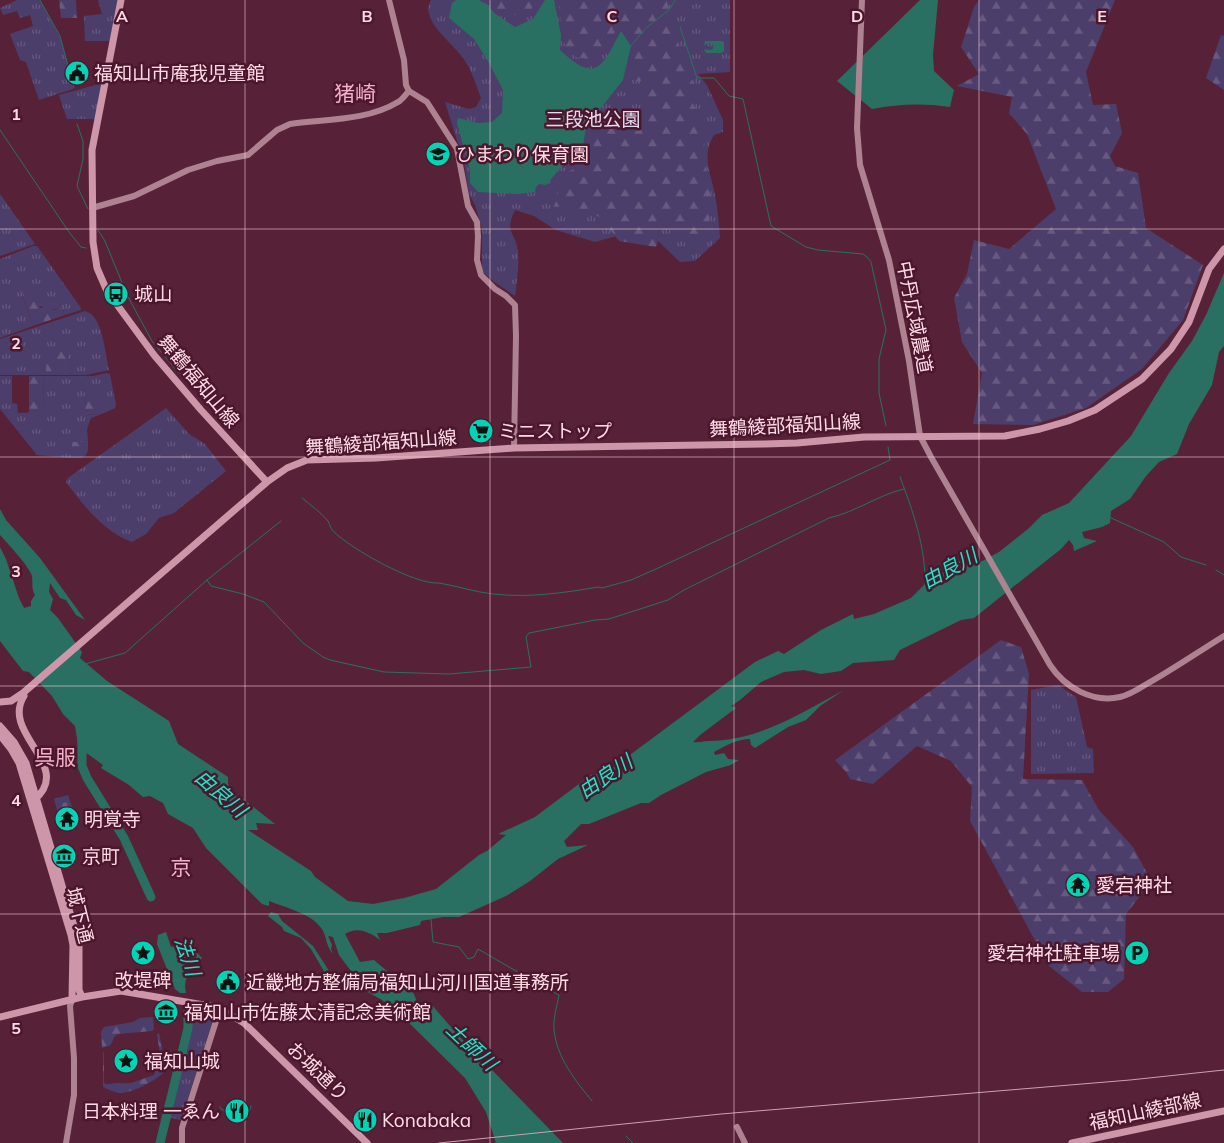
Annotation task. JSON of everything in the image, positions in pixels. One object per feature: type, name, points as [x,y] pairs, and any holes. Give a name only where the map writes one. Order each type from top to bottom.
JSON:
[{"type":"main road","name":"舞鶴福知山線","points":[[121,0],[92,150],[92,208],[94,255],[97,268],[107,291],[177,383],[267,482]]},
{"type":"main road","name":"舞鶴綾部福知山線","points":[[267,482],[287,468],[307,460],[376,458],[514,448],[766,444],[864,437],[1005,436],[1040,429],[1068,421],[1095,410],[1142,379],[1172,349],[1189,322],[1209,270],[1224,249]]},
{"type":"main road","points":[[13,704],[37,681],[267,482]]},
{"type":"main road","points":[[0,702],[13,704]]},
{"type":"main road","points":[[13,704],[16,724],[41,762],[43,769],[45,784],[42,792],[34,800]]},
{"type":"main road","name":"城下通","points":[[0,726],[22,754],[71,935],[73,945],[72,1000]]},
{"type":"main road","name":"城下通","points":[[0,734],[16,757],[34,800],[76,933],[79,947],[79,990],[82,997]]},
{"type":"main road","name":"城下通","points":[[72,1000],[75,991],[76,959],[79,947]]},
{"type":"main road","name":"お城通り","points":[[0,1017],[82,997],[112,992],[129,992],[210,1006],[244,1023],[368,1143]]},
{"type":"main road","name":"福知山綾部線","points":[[1072,1143],[1224,1111]]},
{"type":"street","points":[[389,0],[404,60],[406,86],[409,91],[427,102],[457,149],[468,206],[477,222],[477,260],[481,275],[515,305],[514,448]]},
{"type":"street","name":"中丹広域農道","points":[[862,0],[857,128],[860,165],[889,260],[898,299],[920,436],[1022,618],[1056,674],[1075,689],[1092,696],[1111,698],[1122,697],[1149,683],[1224,636]]},
{"type":"street","points":[[92,208],[134,196],[188,170],[248,155],[282,126],[368,114],[398,102],[409,91]]},
{"type":"street","points":[[66,1143],[74,1095],[74,1055],[70,1006],[72,1000]]},
{"type":"street","points":[[182,1143],[182,1128],[221,1010]]},
{"type":"street","points":[[737,1127],[745,1143]]},
{"type":"green space","points":[[17,0],[40,0],[60,37],[73,89],[39,100],[26,62],[20,60],[10,34],[33,26],[30,15],[20,18],[17,11],[3,15],[0,8]]},
{"type":"green space","points":[[59,0],[76,0],[77,18],[61,18]]},
{"type":"green space","points":[[98,0],[118,0],[110,41],[85,41],[84,16],[102,14]]},
{"type":"green space","name":"三段池公園","points":[[431,0],[730,0],[730,72],[698,74],[707,85],[723,120],[723,132],[714,135],[708,150],[708,165],[717,206],[720,238],[695,261],[680,262],[657,240],[620,235],[595,242],[556,230],[534,216],[515,210],[510,228],[518,251],[515,296],[493,281],[482,271],[482,228],[475,205],[469,194],[464,163],[445,102],[469,109],[476,107],[481,98],[466,63],[433,23],[429,8]]},
{"type":"green space","points":[[484,0],[533,0],[532,9],[518,15],[512,15],[502,12]]},
{"type":"green space","points":[[558,0],[667,0],[671,20],[664,21],[650,38],[637,44],[631,37],[628,23],[618,26],[607,48],[593,60],[576,57],[565,46]]},
{"type":"green space","points":[[979,0],[1115,0],[1086,72],[1093,105],[1116,104],[1122,133],[1110,156],[1115,166],[1138,173],[1146,228],[1203,265],[1183,320],[1142,369],[1086,408],[1033,425],[973,424],[982,373],[962,342],[954,298],[967,274],[974,240],[1009,249],[1056,209],[1027,134],[1009,113],[1012,97],[957,86],[979,74],[961,47],[974,7]]},
{"type":"green space","points":[[667,23],[672,23],[683,63],[696,90],[688,96],[702,118],[707,131],[704,147],[708,182],[713,199],[709,222],[701,247],[691,245],[682,228],[671,221],[660,209],[653,211],[662,229],[656,247],[619,241],[601,218],[588,211],[581,217],[564,206],[554,207],[563,174],[589,162],[586,143],[589,128],[597,123],[605,110],[618,123],[635,124],[643,121],[654,108],[645,94],[652,78],[636,82],[629,68],[634,49],[650,41],[657,31]]},
{"type":"green space","points":[[1221,35],[1224,36],[1224,90],[1206,78]]},
{"type":"green space","points":[[103,83],[96,120],[67,119],[59,95]]},
{"type":"green space","points":[[0,194],[35,244],[0,256]]},
{"type":"green space","points":[[37,246],[81,310],[65,315],[62,308],[44,308],[21,291],[33,326],[0,338],[0,259]]},
{"type":"green space","points":[[34,287],[40,308],[52,305],[53,310],[62,308],[65,315],[33,326],[21,290]]},
{"type":"green space","points":[[85,311],[91,314],[99,327],[109,370],[86,375],[72,375],[66,349],[46,349],[46,375],[0,375],[0,339]]},
{"type":"green space","points":[[46,349],[66,349],[72,375],[46,375]]},
{"type":"green space","points":[[110,374],[115,408],[111,410],[86,384],[85,414],[99,415],[91,418],[87,429],[88,442],[72,442],[72,458],[37,455],[0,409],[0,376],[12,376],[12,403],[17,404],[18,413],[44,412],[43,376],[93,376]]},
{"type":"green space","points":[[29,376],[43,376],[44,413],[29,413]]},
{"type":"green space","points":[[86,383],[111,410],[99,415],[85,414]]},
{"type":"green space","points":[[166,408],[189,434],[205,444],[226,471],[174,513],[159,518],[146,534],[132,542],[103,525],[66,482],[68,478]]},
{"type":"green space","points":[[72,442],[88,442],[86,455],[82,458],[72,458]]},
{"type":"green space","points":[[1001,640],[1021,647],[1029,674],[1023,779],[1082,780],[1099,810],[1133,847],[1147,873],[1147,887],[1126,914],[1124,979],[1108,992],[1082,992],[1049,966],[970,821],[972,787],[951,761],[917,746],[873,784],[850,779],[835,760]]},
{"type":"green space","points":[[1058,685],[1076,697],[1087,747],[1093,749],[1094,773],[1031,774],[1031,690]]},
{"type":"green space","points":[[68,795],[72,807],[58,813],[54,799]]},
{"type":"green space","points":[[191,1008],[208,1012],[213,1020],[181,1120],[171,1118],[192,1024]]},
{"type":"green space","points":[[153,1017],[154,1029],[152,1031],[118,1034],[114,1037],[111,1045],[102,1048],[101,1032],[104,1027],[133,1022],[140,1018]]},
{"type":"green space","points":[[159,1033],[163,1052],[163,1073],[154,1080],[124,1093],[117,1093],[103,1087],[103,1052],[105,1084],[131,1083],[154,1075],[160,1054],[157,1034]]},
{"type":"water","points":[[456,0],[479,0],[515,27],[533,19],[545,0],[554,0],[561,35],[560,50],[572,61],[582,67],[591,69],[603,62],[621,31],[631,46],[623,80],[586,127],[583,146],[586,150],[585,163],[564,164],[546,185],[539,184],[535,192],[517,194],[478,192],[470,183],[470,170],[457,123],[458,118],[478,123],[492,122],[502,113],[503,90],[474,39],[449,18],[452,3]]},
{"type":"water","points":[[920,0],[938,0],[933,55],[934,71],[954,90],[950,107],[911,105],[872,109],[837,81]]},
{"type":"water","points":[[705,41],[724,42],[724,51],[722,53],[706,53],[704,49],[713,49],[713,45],[709,43],[704,45]]},
{"type":"water","name":"由良川","points":[[1224,273],[1224,346],[1219,352],[1212,385],[1189,424],[1177,454],[1159,462],[1146,476],[1130,499],[1111,511],[1110,523],[1082,532],[1084,538],[1097,541],[1074,551],[1073,545],[1069,540],[1061,549],[974,618],[961,620],[900,650],[894,660],[853,663],[841,671],[821,674],[804,670],[784,672],[761,682],[731,706],[736,708],[693,742],[727,740],[762,731],[796,716],[844,690],[820,706],[806,720],[788,727],[755,748],[751,745],[750,739],[745,739],[731,743],[714,752],[715,755],[724,753],[728,759],[739,760],[731,765],[706,772],[649,803],[641,803],[589,824],[581,824],[564,841],[567,847],[588,845],[558,859],[530,881],[506,896],[459,917],[443,917],[421,921],[420,925],[387,933],[377,933],[380,940],[359,930],[345,934],[360,962],[374,960],[414,994],[417,1002],[427,1009],[431,1004],[457,1034],[563,1143],[496,1143],[486,1112],[465,1078],[399,1013],[366,991],[339,955],[333,937],[328,936],[333,954],[322,929],[317,923],[305,915],[269,901],[269,906],[262,904],[206,848],[193,828],[168,814],[163,803],[150,796],[143,797],[129,785],[101,768],[103,765],[88,754],[79,752],[75,726],[63,714],[52,696],[29,672],[23,671],[0,641],[0,547],[24,608],[31,606],[31,601],[35,595],[30,572],[0,535],[0,509],[6,520],[40,558],[85,620],[76,615],[66,600],[60,598],[50,583],[49,592],[53,599],[50,610],[58,618],[82,652],[80,658],[107,681],[169,721],[178,744],[228,777],[228,784],[237,798],[242,798],[275,824],[256,823],[258,830],[248,830],[311,871],[315,877],[348,901],[373,904],[436,889],[506,835],[498,834],[535,817],[591,775],[607,772],[755,662],[778,651],[784,654],[821,630],[853,614],[854,619],[874,614],[911,598],[933,576],[960,561],[979,556],[975,561],[975,565],[999,552],[1042,515],[1069,503],[1131,436],[1169,373],[1192,341],[1206,315]]},
{"type":"water","points":[[271,912],[278,914],[282,921],[313,946],[331,974],[325,973],[311,949],[301,938],[284,931],[282,927],[268,916]]},
{"type":"water","points":[[166,932],[171,947],[186,942],[202,958],[191,970],[185,982],[186,993],[180,993],[175,989],[157,944],[158,935]]},
{"type":"waterway","points":[[40,0],[60,36],[74,88]]},
{"type":"waterway","points":[[630,47],[646,28],[670,9],[675,0]]},
{"type":"waterway","points":[[680,27],[697,78],[714,78],[729,96],[743,99],[771,226],[806,247],[818,250],[863,254],[871,262],[886,330],[879,359],[879,393],[886,426]]},
{"type":"waterway","points":[[77,124],[83,141],[83,159],[77,186],[88,209]]},
{"type":"waterway","points":[[0,130],[69,232],[81,247],[86,248]]},
{"type":"waterway","points":[[98,230],[105,241],[127,295],[152,341],[176,370],[198,388]]},
{"type":"waterway","points":[[302,498],[329,522],[332,530],[354,547],[368,556],[415,578],[493,594],[546,594],[602,588],[631,580],[890,460],[888,447]]},
{"type":"waterway","name":"由良川","points":[[900,477],[914,516],[921,544],[925,585]]},
{"type":"waterway","points":[[207,580],[211,586],[243,594],[264,602],[303,643],[330,660],[384,672],[449,674],[531,667],[526,637],[529,633],[609,619],[668,600],[684,590],[829,518],[904,489]]},
{"type":"waterway","points":[[1109,517],[1164,542],[1181,557],[1206,565]]},
{"type":"waterway","points":[[85,664],[125,653],[207,580],[281,521]]},
{"type":"waterway","points":[[1216,570],[1224,575]]},
{"type":"waterway","name":"法川","points":[[82,741],[82,766],[87,778],[124,838],[151,897]]},
{"type":"waterway","points":[[431,919],[433,942],[459,947],[468,959],[474,957],[478,949],[540,985]]},
{"type":"waterway","points":[[547,989],[559,995],[554,1026],[559,1050],[573,1077],[592,1101]]},
{"type":"waterway","name":"法川","points":[[160,1143],[188,1028],[188,1009]]},
{"type":"waterway","points":[[220,1107],[225,1111],[235,1104],[240,1105],[243,1108],[243,1114],[250,1110],[251,1106]]},
{"type":"waterway","points":[[626,1136],[633,1143]]},
{"type":"railway","points":[[439,1143],[721,1114],[1130,1080],[1224,1070]]},
{"type":"place","name":"福知山市庵我児童館","points":[[77,73]]},
{"type":"place","name":"ひまわり保育園","points":[[438,154]]},
{"type":"place","name":"城山","points":[[116,294]]},
{"type":"place","name":"ミニストップ","points":[[481,431]]},
{"type":"place","name":"明覚寺","points":[[67,819]]},
{"type":"place","name":"京町","points":[[64,856]]},
{"type":"place","name":"愛宕神社","points":[[1078,885]]},
{"type":"place","name":"改堤碑","points":[[143,953]]},
{"type":"place","name":"愛宕神社駐車場","points":[[1137,953]]},
{"type":"place","name":"近畿地方整備局福知山河川国道事務所","points":[[228,982]]},
{"type":"place","name":"福知山市佐藤太清記念美術館","points":[[166,1012]]},
{"type":"place","name":"福知山城","points":[[126,1061]]},
{"type":"place","name":"日本料理 一ゑん","points":[[237,1111]]},
{"type":"place","name":"Konabaka","points":[[365,1120]]},
{"type":"district","name":"猪崎","points":[[355,93]]},
{"type":"district","name":"呉服","points":[[55,757]]},
{"type":"district","name":"京","points":[[181,867]]},
{"type":"water label","name":"土師川","points":[[472,1046]]}]
